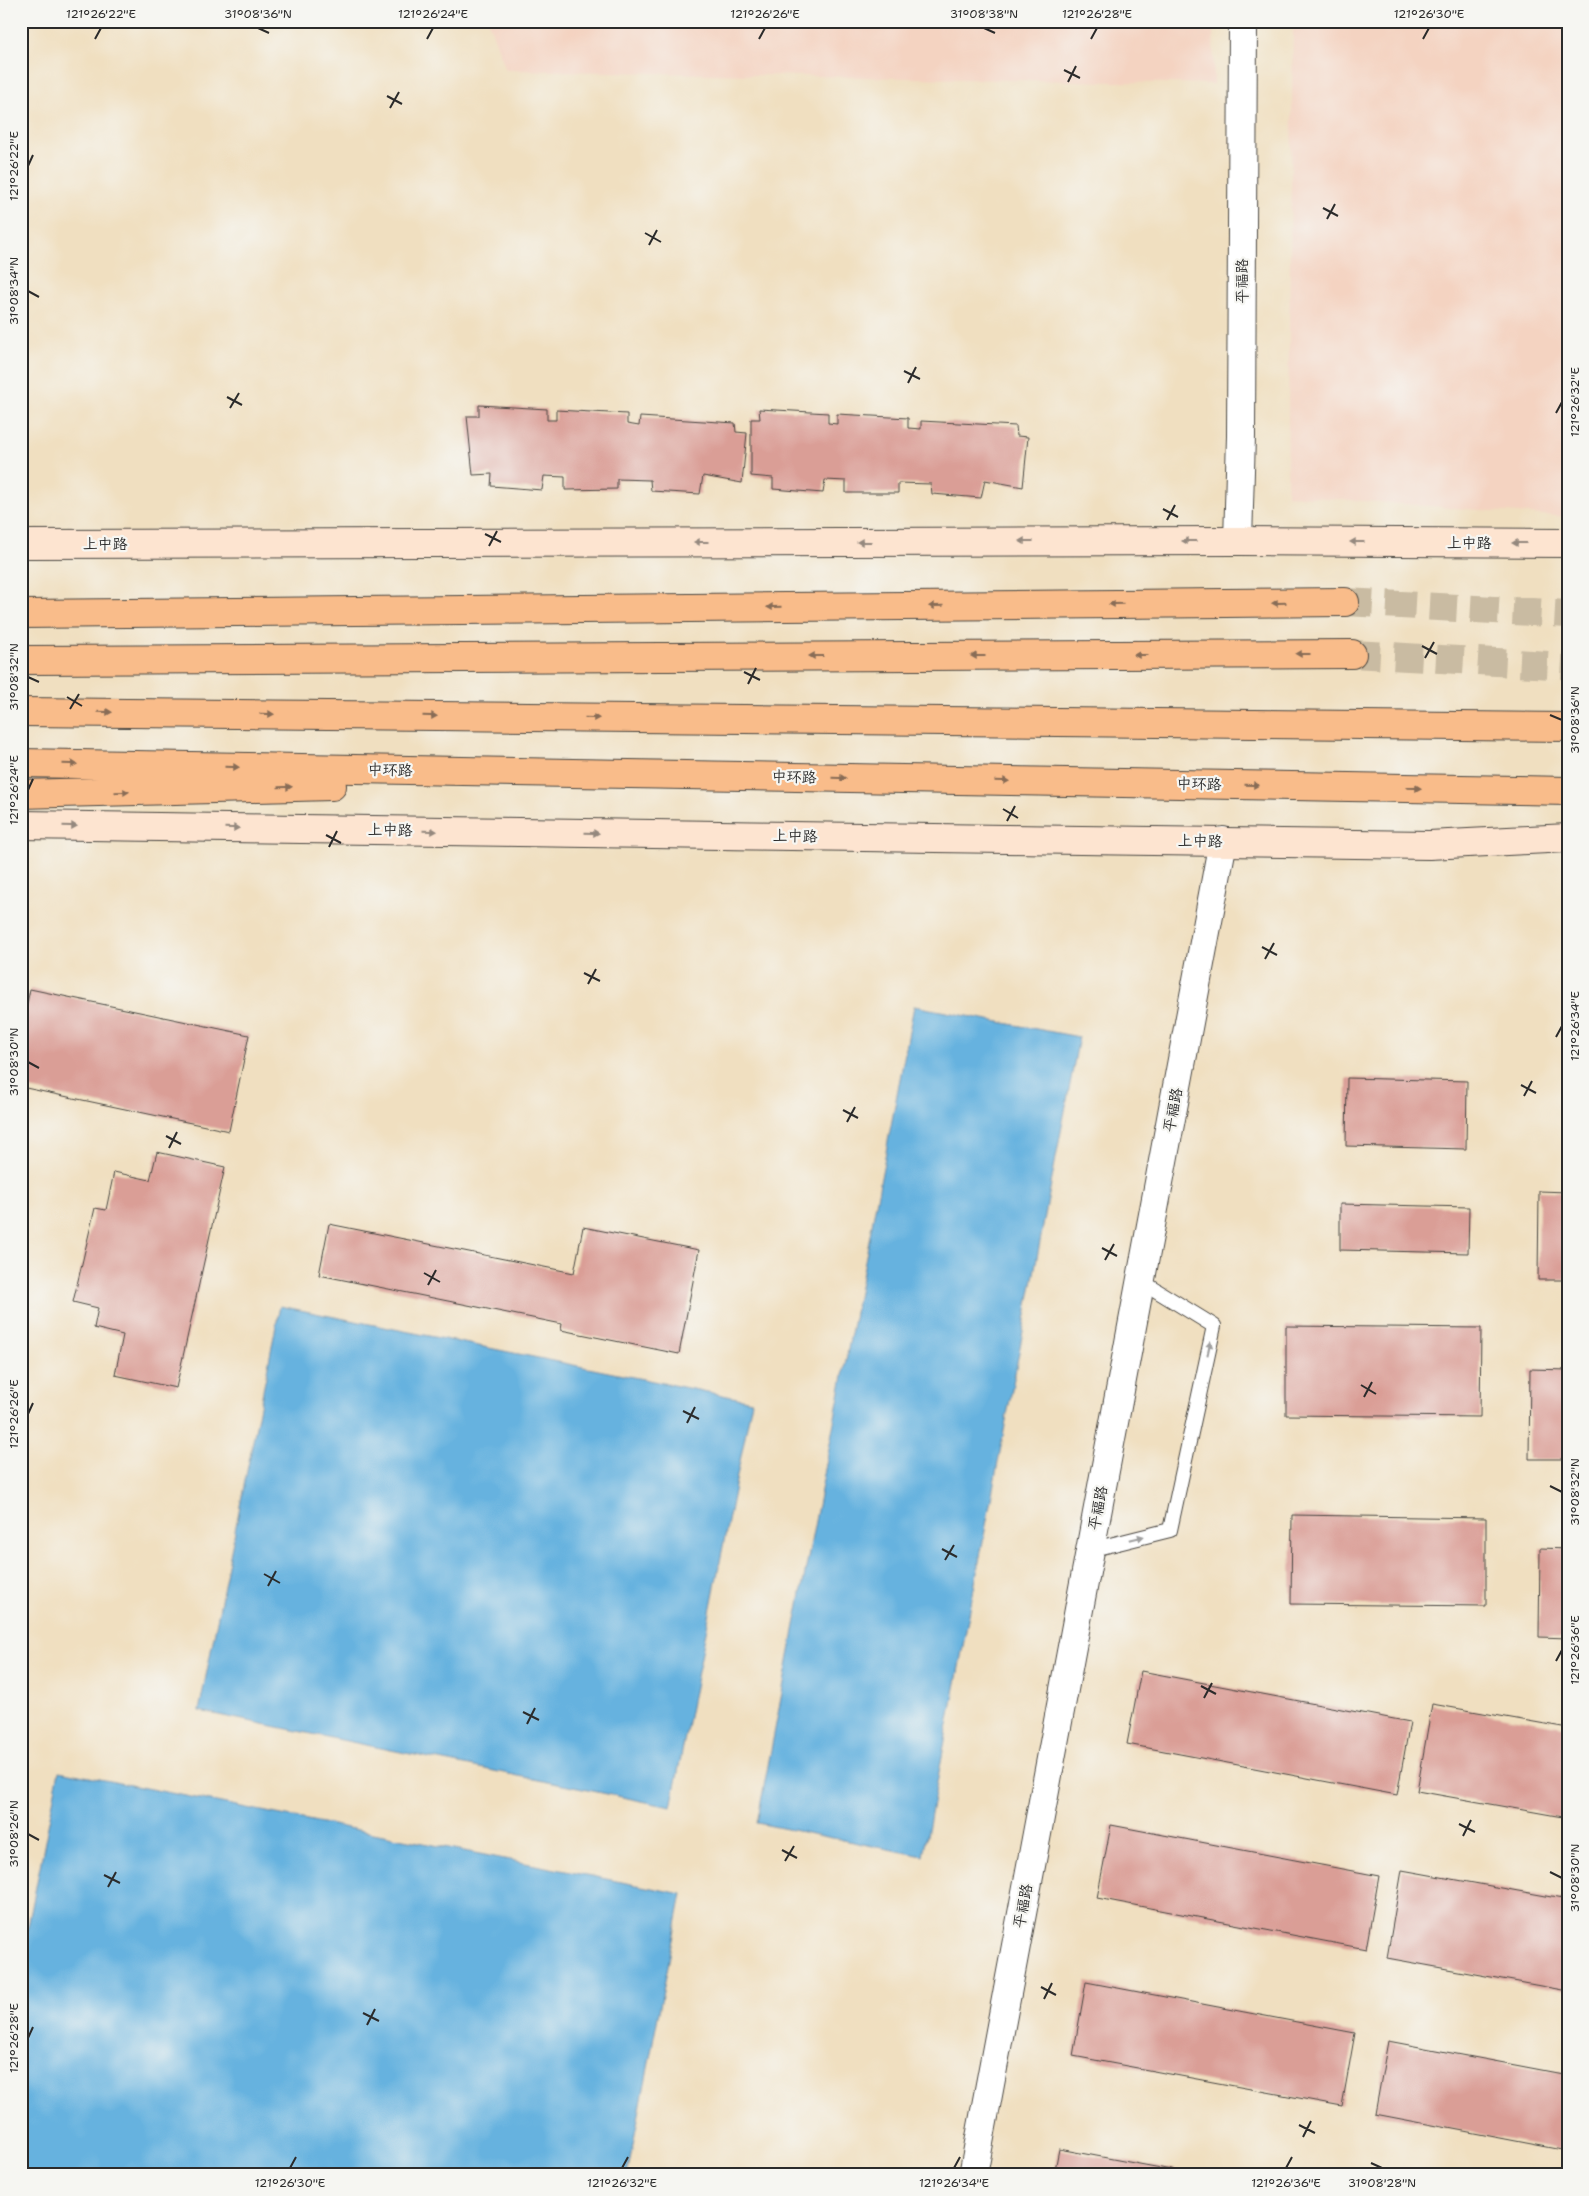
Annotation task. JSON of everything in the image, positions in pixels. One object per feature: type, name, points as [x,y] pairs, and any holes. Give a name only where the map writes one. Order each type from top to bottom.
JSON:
[{"type":"highway","points":[[21,614],[1345,602]]},
{"type":"highway","points":[[21,660],[1352,654]]},
{"type":"highway","points":[[21,712],[1568,727]]},
{"type":"highway","name":"中环路","points":[[21,763],[1568,791]]},
{"type":"highway","points":[[21,794],[720,776]]},
{"type":"main road","name":"上中路","points":[[21,544],[1238,541],[1568,543]]},
{"type":"main road","name":"上中路","points":[[21,825],[1429,845],[1568,838]]},
{"type":"street","name":"平福路","points":[[1238,541],[1241,436],[1243,21]]},
{"type":"street","name":"平福路","points":[[973,2175],[1223,842]]},
{"type":"lane","points":[[1090,1550],[1170,1530],[1214,1326],[1141,1280]]},
{"type":"shaded area","points":[[488,21],[1213,21],[1214,84],[506,70]]},
{"type":"shaded area","points":[[1293,21],[1568,21],[1568,517],[1287,495]]},
{"type":"water","points":[[914,1006],[1079,1037],[923,1856],[757,1823]]},
{"type":"water","points":[[280,1306],[752,1401],[671,1807],[199,1711]]},
{"type":"water","points":[[59,1771],[682,1894],[627,2175],[21,2175],[21,1962]]},
{"type":"building","points":[[479,405],[547,409],[547,420],[556,420],[556,410],[627,414],[627,424],[639,426],[640,417],[735,423],[736,432],[747,433],[742,483],[703,476],[700,494],[651,491],[650,480],[617,479],[617,489],[565,490],[565,477],[544,476],[542,490],[491,486],[492,474],[473,475],[467,416],[479,416]]},
{"type":"building","points":[[759,409],[828,413],[828,423],[837,424],[837,414],[908,418],[908,428],[921,429],[921,421],[1016,426],[1017,436],[1028,437],[1023,487],[985,480],[981,498],[932,494],[931,484],[898,483],[898,493],[846,493],[846,481],[825,480],[823,493],[773,489],[773,478],[751,476],[751,419],[760,419]]},
{"type":"building","points":[[30,989],[249,1035],[229,1131],[21,1087],[21,1033]]},
{"type":"building","points":[[1347,1078],[1467,1081],[1466,1149],[1346,1146]]},
{"type":"building","points":[[157,1152],[225,1167],[176,1388],[115,1375],[123,1335],[94,1328],[98,1308],[73,1302],[95,1208],[106,1210],[114,1172],[150,1180]]},
{"type":"building","points":[[1539,1191],[1568,1192],[1568,1280],[1538,1280]]},
{"type":"building","points":[[1340,1204],[1469,1207],[1468,1253],[1340,1250]]},
{"type":"building","points":[[329,1224],[574,1273],[583,1227],[699,1250],[679,1354],[561,1330],[562,1324],[319,1275]]},
{"type":"building","points":[[1286,1326],[1481,1328],[1480,1417],[1286,1415]]},
{"type":"building","points":[[1530,1369],[1568,1370],[1568,1459],[1529,1459]]},
{"type":"building","points":[[1292,1515],[1486,1518],[1486,1606],[1291,1604]]},
{"type":"building","points":[[1540,1548],[1568,1549],[1568,1638],[1539,1637]]},
{"type":"building","points":[[1141,1671],[1410,1722],[1397,1795],[1127,1744]]},
{"type":"building","points":[[1432,1704],[1568,1728],[1568,1818],[1417,1791]]},
{"type":"building","points":[[1111,1825],[1379,1876],[1366,1949],[1097,1898]]},
{"type":"building","points":[[1402,1870],[1568,1900],[1568,1991],[1387,1958]]},
{"type":"building","points":[[1086,1982],[1355,2033],[1342,2106],[1073,2056]]},
{"type":"building","points":[[1388,2041],[1568,2075],[1568,2151],[1375,2114]]},
{"type":"building","points":[[1059,2149],[1193,2174],[1193,2175],[1054,2175]]},
{"type":"tunnel","points":[[1345,602],[1568,614]]},
{"type":"tunnel","points":[[1352,654],[1568,666]]}]
